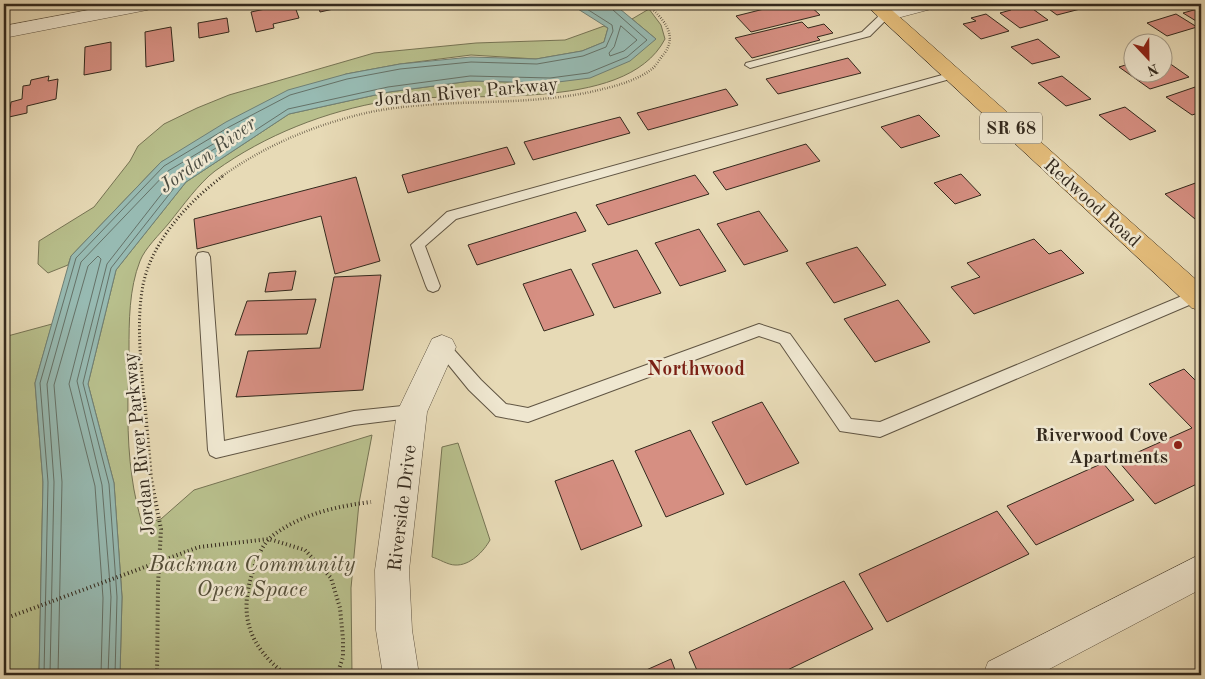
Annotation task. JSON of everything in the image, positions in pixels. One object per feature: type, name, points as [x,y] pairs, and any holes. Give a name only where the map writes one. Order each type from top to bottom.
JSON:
[{"type":"main road","name":"Redwood Road","points":[[880,10],[1200,297]]},
{"type":"street","points":[[45,24],[46,4]]},
{"type":"street","points":[[4,32],[147,4]]},
{"type":"street","points":[[880,10],[928,4]]},
{"type":"street","name":"Riverside Drive","points":[[401,675],[394,630],[392,570],[412,412],[442,347]]},
{"type":"street","points":[[1001,675],[1201,572]]},
{"type":"lane","points":[[750,65],[866,34],[880,10]]},
{"type":"lane","points":[[433,286],[418,245],[452,215],[953,76]]},
{"type":"lane","points":[[203,257],[216,450],[354,418],[412,412]]},
{"type":"lane","points":[[442,347],[475,386],[502,411],[528,415],[759,330],[785,338],[846,426],[880,430],[1200,297]]},
{"type":"path","name":"Jordan River Parkway","points":[[4,619],[162,561],[161,519],[151,482],[141,359],[141,315],[144,279],[151,259],[175,223],[204,192],[234,168],[284,141],[350,116],[388,108],[512,103],[547,99],[591,92],[620,84],[644,74],[658,64],[666,54],[671,40],[668,24],[646,4]]},
{"type":"path","points":[[157,675],[158,582],[162,561],[199,548],[269,539],[307,516],[328,508],[350,503],[373,501]]},
{"type":"path","points":[[269,539],[254,566],[245,597],[246,623],[256,647],[272,666],[286,675]]},
{"type":"path","points":[[269,539],[305,550],[331,578],[340,608],[343,639],[343,657],[337,675]]},
{"type":"green space","name":"Backman Community Open Space","points":[[649,9],[661,25],[665,39],[645,63],[615,79],[579,89],[539,94],[419,98],[387,101],[364,105],[319,118],[254,146],[215,171],[197,189],[149,246],[142,256],[136,272],[130,305],[129,328],[128,414],[130,462],[142,524],[161,519],[194,490],[372,435],[359,503],[351,588],[352,675],[120,675],[122,597],[114,483],[88,384],[116,270],[186,182],[289,114],[389,92],[471,81],[550,83],[656,39],[632,19]]},
{"type":"green space","points":[[604,26],[608,28],[604,42],[582,51],[536,59],[471,55],[400,64],[346,74],[161,162],[71,256],[68,265],[48,273],[38,264],[39,241],[94,207],[130,161],[138,146],[164,124],[197,108],[229,95],[374,53],[476,43],[565,40]]},
{"type":"green space","points":[[52,324],[35,383],[43,482],[39,675],[4,675],[4,337]]},
{"type":"green space","points":[[458,443],[490,540],[484,549],[471,560],[461,565],[455,565],[432,557],[442,447]]},
{"type":"water","name":"Jordan River","points":[[570,4],[614,4],[656,39],[630,61],[590,78],[550,83],[471,81],[389,92],[289,114],[186,182],[116,270],[88,384],[114,483],[122,597],[120,675],[39,675],[43,482],[35,383],[71,256],[161,162],[226,122],[288,90],[346,74],[400,64],[471,57],[536,59],[582,51],[604,42],[608,28]]},
{"type":"building","points":[[294,4],[299,18],[273,24],[274,28],[256,32],[251,12]]},
{"type":"building","points":[[318,4],[346,4],[347,6],[320,12]]},
{"type":"building","points":[[784,4],[808,4],[820,15],[751,32],[736,16]]},
{"type":"building","points":[[1026,4],[1048,20],[1020,28],[1000,13],[1011,10],[1006,6]]},
{"type":"building","points":[[1042,4],[1078,4],[1084,8],[1057,15]]},
{"type":"building","points":[[1201,8],[1201,24],[1183,13]]},
{"type":"building","points":[[986,14],[1009,31],[981,39],[963,24],[976,21],[971,18]]},
{"type":"building","points":[[1176,14],[1197,27],[1172,34],[1172,32],[1161,32],[1147,23]]},
{"type":"building","points":[[227,18],[229,32],[199,38],[198,23]]},
{"type":"building","points":[[802,22],[808,28],[824,24],[833,33],[817,37],[820,40],[752,58],[735,38]]},
{"type":"building","points":[[171,27],[174,61],[146,67],[145,32]]},
{"type":"building","points":[[1038,39],[1060,57],[1032,64],[1011,47]]},
{"type":"building","points":[[111,42],[111,70],[84,75],[85,47]]},
{"type":"building","points":[[848,58],[861,73],[778,94],[766,79]]},
{"type":"building","points":[[1172,65],[1189,77],[1150,89],[1140,82],[1172,82]]},
{"type":"building","points":[[49,76],[48,81],[58,79],[56,99],[27,106],[27,113],[9,117],[11,102],[22,99],[23,86],[30,85],[31,80]]},
{"type":"building","points":[[1062,76],[1091,99],[1066,106],[1038,83]]},
{"type":"building","points":[[1201,85],[1201,112],[1192,115],[1166,97]]},
{"type":"building","points":[[726,89],[738,105],[648,130],[637,113]]},
{"type":"building","points":[[1125,107],[1156,131],[1130,140],[1099,115]]},
{"type":"building","points":[[919,115],[940,136],[901,148],[881,127]]},
{"type":"building","points":[[620,117],[630,133],[533,160],[524,142]]},
{"type":"building","points":[[806,144],[820,161],[726,190],[713,172]]},
{"type":"building","points":[[507,147],[515,164],[408,193],[402,175]]},
{"type":"building","points":[[961,174],[981,195],[955,204],[934,183]]},
{"type":"building","points":[[695,175],[709,194],[608,225],[596,205]]},
{"type":"building","points":[[356,177],[380,261],[335,274],[321,216],[197,249],[194,219]]},
{"type":"building","points":[[1201,181],[1201,224],[1165,194]]},
{"type":"building","points":[[759,211],[788,251],[744,265],[717,224]]},
{"type":"building","points":[[576,212],[586,231],[477,265],[468,245]]},
{"type":"building","points":[[699,229],[726,271],[680,286],[655,243]]},
{"type":"building","points":[[1034,239],[1049,254],[1061,250],[1084,273],[974,314],[951,287],[980,277],[967,263]]},
{"type":"building","points":[[857,247],[886,285],[834,303],[806,263]]},
{"type":"building","points":[[637,250],[661,293],[614,308],[592,264]]},
{"type":"building","points":[[571,269],[594,315],[544,331],[523,284]]},
{"type":"building","points":[[296,271],[292,290],[265,292],[269,273]]},
{"type":"building","points":[[381,275],[363,390],[236,397],[248,351],[320,348],[334,277]]},
{"type":"building","points":[[316,299],[307,334],[235,335],[247,301]]},
{"type":"building","points":[[898,300],[930,342],[875,362],[844,319]]},
{"type":"building","name":"Riverwood Cove Apartments","points":[[1184,369],[1201,386],[1201,482],[1155,504],[1118,461],[1192,428],[1149,384]]},
{"type":"building","points":[[762,402],[799,463],[746,485],[712,422]]},
{"type":"building","points":[[690,430],[724,494],[666,517],[635,451]]},
{"type":"building","points":[[613,460],[642,526],[581,550],[555,481]]},
{"type":"building","points":[[1103,463],[1134,500],[1036,545],[1007,506]]},
{"type":"building","points":[[997,511],[1029,554],[887,622],[859,574]]},
{"type":"building","points":[[844,581],[873,629],[777,675],[699,675],[689,652]]},
{"type":"building","points":[[671,659],[677,675],[635,675]]},
{"type":"place","name":"Riverwood Cove Apartments","points":[[1178,445]]},
{"type":"district","name":"Northwood","points":[[696,368]]}]
